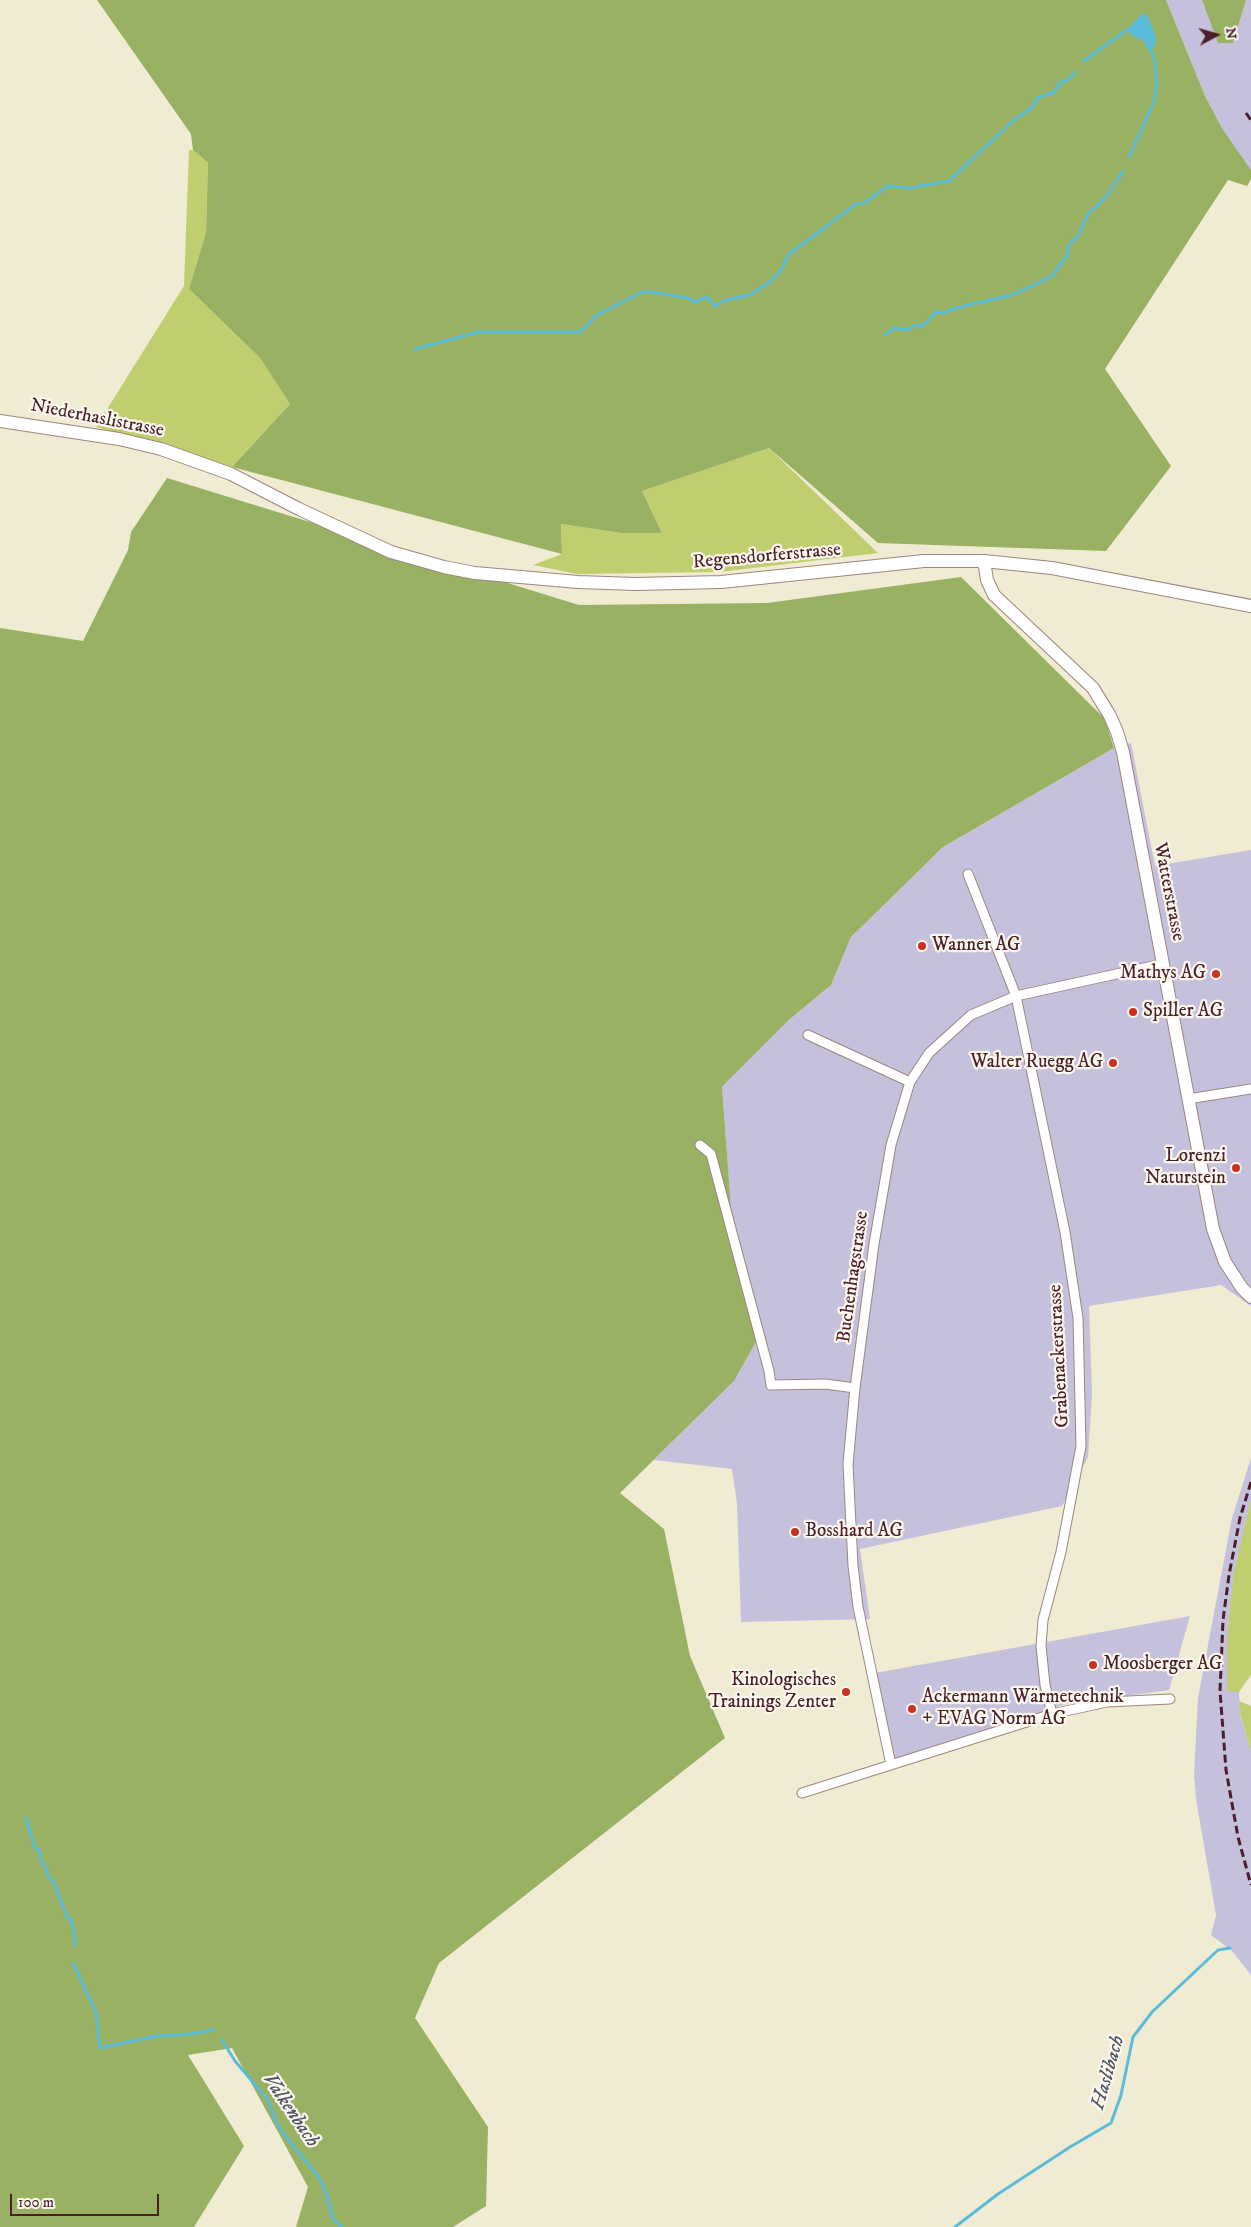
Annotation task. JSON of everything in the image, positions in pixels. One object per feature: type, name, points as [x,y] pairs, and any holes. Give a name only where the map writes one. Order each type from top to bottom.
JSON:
[{"type":"street","name":"Niederhaslistrasse","points":[[0,421],[119,439],[161,449],[231,474],[295,507]]},
{"type":"street","name":"Regensdorferstrasse","points":[[295,507],[391,552],[444,567],[510,578],[635,584],[722,582],[898,563],[984,561],[1052,568],[1251,606]]},
{"type":"street","name":"Watterstrasse","points":[[984,561],[987,580],[994,595],[1093,688],[1110,716],[1123,752],[1208,1205],[1219,1248],[1234,1276],[1251,1297]]},
{"type":"street","name":"Grabenackerstrasse","points":[[968,874],[1016,996],[1065,1232],[1078,1318],[1081,1446],[1061,1552],[1043,1620],[1041,1646],[1045,1685],[1052,1714]]},
{"type":"street","name":"Buchenhagstrasse","points":[[891,1765],[858,1607],[853,1566],[848,1464],[855,1388],[874,1244],[888,1163],[910,1082],[929,1053],[971,1015],[1016,996],[1162,964]]},
{"type":"street","points":[[808,1035],[910,1082]]},
{"type":"street","points":[[1188,1099],[1251,1088]]},
{"type":"street","points":[[700,1145],[711,1154],[770,1371],[771,1385],[825,1384],[855,1388]]},
{"type":"street","points":[[802,1793],[1052,1714],[1107,1702],[1170,1699]]},
{"type":"shaded area","points":[[1166,0],[1202,0],[1218,42],[1233,43],[1246,0],[1251,0],[1251,170],[1222,128],[1205,96]]},
{"type":"shaded area","points":[[1131,743],[1155,866],[1251,850],[1251,1306],[1221,1285],[1089,1306],[1092,1393],[1088,1457],[1062,1506],[860,1549],[870,1619],[741,1622],[737,1503],[732,1469],[654,1460],[734,1381],[762,1331],[731,1208],[722,1087],[790,1019],[831,985],[851,937],[943,847],[1114,748]]},
{"type":"shaded area","points":[[1251,1458],[1251,1508],[1239,1693],[1240,1714],[1251,1751],[1251,1975],[1232,1951],[1211,1935],[1216,1915],[1196,1799],[1194,1776],[1198,1698],[1232,1518]]},
{"type":"shaded area","points":[[1190,1616],[1169,1690],[1066,1704],[893,1759],[875,1673]]},
{"type":"green space","points":[[97,0],[1166,0],[1205,96],[1222,128],[1251,170],[1251,179],[1247,186],[1228,180],[1105,369],[1171,466],[1106,551],[878,543],[769,448],[642,491],[662,533],[621,533],[561,524],[562,554],[232,467],[290,404],[260,358],[189,289],[206,232],[208,163],[193,150],[191,134]]},
{"type":"green space","points":[[1202,0],[1246,0],[1233,43],[1218,43]]},
{"type":"green space","points":[[189,150],[193,150],[208,163],[206,232],[189,289],[260,358],[290,404],[232,467],[96,427],[184,286]]},
{"type":"green space","points":[[769,448],[878,553],[720,572],[577,574],[533,565],[562,554],[561,524],[621,533],[662,533],[642,491]]},
{"type":"green space","points":[[167,478],[579,605],[767,603],[961,577],[1105,719],[1114,748],[943,847],[851,937],[831,985],[790,1019],[722,1087],[731,1208],[762,1331],[734,1381],[620,1493],[664,1529],[690,1656],[725,1738],[439,1963],[415,2018],[488,2127],[486,2206],[453,2227],[296,2227],[308,2187],[232,2048],[188,2055],[244,2146],[194,2227],[0,2227],[0,628],[83,641],[128,550],[131,532]]},
{"type":"green space","points":[[1251,1499],[1251,1675],[1239,1692],[1227,1691],[1227,1636],[1234,1572]]},
{"type":"green space","points":[[1239,1701],[1251,1706],[1251,1751],[1240,1713]]},
{"type":"water","points":[[1143,13],[1148,17],[1156,37],[1155,46],[1151,50],[1147,49],[1144,41],[1131,35],[1128,29]]},
{"type":"waterway","points":[[1084,61],[1128,29]]},
{"type":"waterway","points":[[1129,157],[1154,102],[1157,82],[1155,62],[1151,50]]},
{"type":"waterway","points":[[415,349],[478,332],[580,332],[597,315],[642,292],[688,298],[695,302],[707,297],[715,306],[726,300],[750,295],[771,281],[782,269],[788,255],[856,204],[864,203],[888,186],[909,188],[949,181],[1014,120],[1030,109],[1039,97],[1053,93],[1061,82],[1066,81],[1075,73]]},
{"type":"waterway","points":[[885,335],[894,328],[908,330],[915,325],[922,327],[936,312],[943,313],[956,308],[1012,295],[1051,277],[1067,256],[1069,244],[1078,236],[1088,214],[1106,197],[1123,171]]},
{"type":"waterway","name":"Valkenbach","points":[[26,1818],[35,1848],[40,1851],[41,1862],[45,1866],[48,1876],[54,1882],[67,1917],[72,1921],[74,1946]]},
{"type":"waterway","name":"Haslibach","points":[[955,2227],[998,2194],[1111,2123],[1121,2095],[1133,2037],[1152,2012],[1218,1950],[1230,1948]]},
{"type":"waterway","name":"Valkenbach","points":[[73,1963],[96,2012],[100,2048],[157,2036],[214,2030]]},
{"type":"waterway","name":"Valkenbach","points":[[222,2040],[235,2061],[268,2100],[276,2122],[286,2137],[318,2176],[326,2192],[333,2219],[342,2227]]},
{"type":"railway","points":[[1246,113],[1251,120]]},
{"type":"railway","points":[[1251,1482],[1240,1518],[1229,1575],[1223,1620],[1220,1691],[1226,1770],[1238,1837],[1251,1885]]},
{"type":"place","name":"Wanner AG","points":[[922,946]]},
{"type":"place","name":"Mathys AG","points":[[1216,974]]},
{"type":"place","name":"Spiller AG","points":[[1133,1012]]},
{"type":"place","name":"Walter Ruegg AG","points":[[1113,1063]]},
{"type":"place","name":"Lorenzi Naturstein","points":[[1236,1168]]},
{"type":"place","name":"Bosshard AG","points":[[795,1532]]},
{"type":"place","name":"Moosberger AG","points":[[1093,1665]]},
{"type":"place","name":"Kinologisches Trainings Zenter","points":[[846,1692]]},
{"type":"place","name":"Ackermann Wärmetechnik + EVAG Norm AG","points":[[912,1709]]}]
